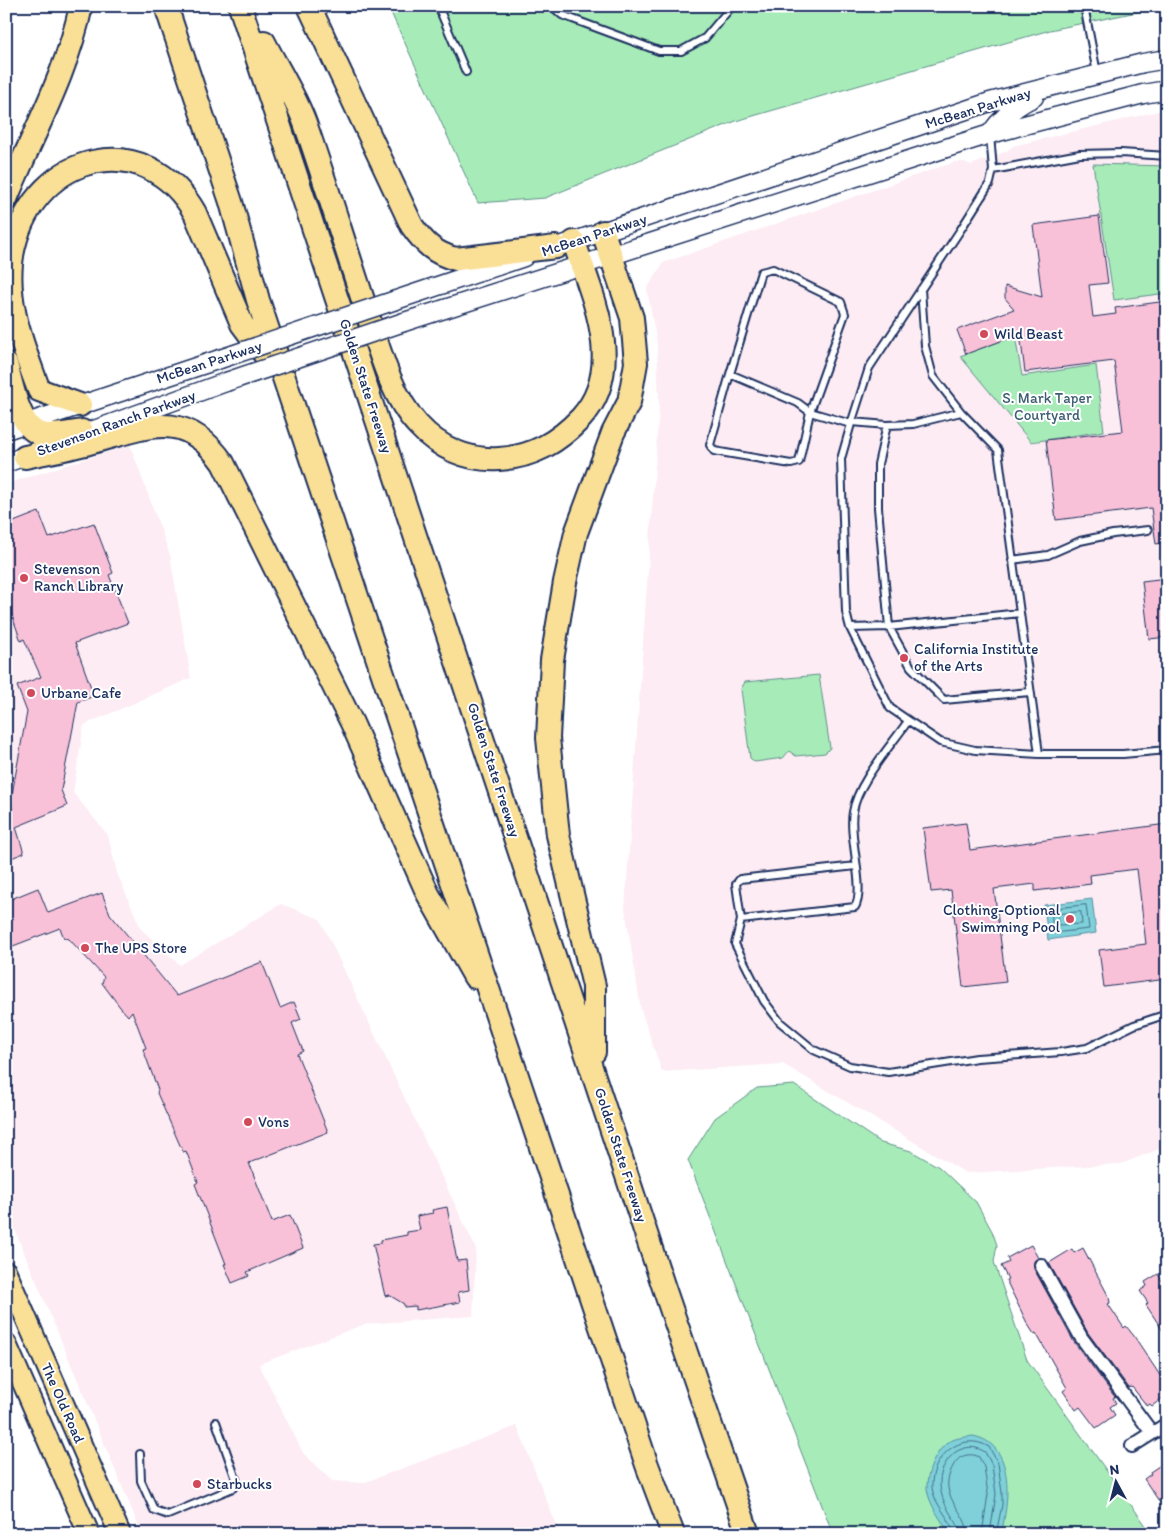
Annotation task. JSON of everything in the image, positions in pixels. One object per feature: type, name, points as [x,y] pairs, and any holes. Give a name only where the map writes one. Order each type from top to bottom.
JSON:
[{"type":"highway","points":[[6,199],[59,77],[70,48],[81,6]]},
{"type":"highway","points":[[166,6],[230,202],[258,300],[285,382],[647,1465],[673,1534]]},
{"type":"highway","name":"Golden State Freeway","points":[[240,6],[748,1534]]},
{"type":"highway","points":[[246,6],[304,120],[381,354],[397,392],[417,424],[436,442],[460,454],[488,460],[515,458],[541,450],[564,436],[584,414],[596,393],[604,353],[602,331],[582,264],[565,245],[456,259],[440,256],[422,241],[412,226],[309,6]]},
{"type":"highway","points":[[80,405],[39,390],[23,347],[13,310],[11,273],[14,247],[20,227],[31,204],[44,188],[74,168],[105,161],[139,164],[173,182],[185,196],[195,213],[242,324],[285,382]]},
{"type":"highway","points":[[594,1073],[594,986],[558,835],[548,738],[552,660],[565,582],[576,533],[613,433],[629,402],[636,363],[632,318],[603,232]]},
{"type":"highway","points":[[6,364],[15,426],[53,435],[92,430]]},
{"type":"highway","points":[[15,460],[94,442],[152,425],[167,425],[181,429],[204,440],[214,450],[227,472],[352,723],[428,894],[500,1022]]},
{"type":"main road","name":"McBean Parkway","points":[[15,426],[565,245],[990,102],[1097,74],[1167,59]]},
{"type":"main road","points":[[990,134],[1000,119],[1020,103],[1064,83]]},
{"type":"main road","name":"McBean Parkway","points":[[226,382],[582,264],[990,134],[1142,94],[1167,90]]},
{"type":"main road","name":"Stevenson Ranch Parkway","points":[[15,460],[226,382]]},
{"type":"main road","name":"The Old Road","points":[[6,1272],[120,1534]]},
{"type":"main road","name":"The Old Road","points":[[6,1344],[90,1534]]},
{"type":"street","points":[[1041,1265],[1081,1337],[1162,1429],[1132,1446]]},
{"type":"lane","points":[[438,6],[466,72]]},
{"type":"lane","points":[[552,6],[562,15],[659,51],[681,51],[705,38],[732,6]]},
{"type":"lane","points":[[1084,6],[1097,74]]},
{"type":"lane","points":[[990,134],[993,170],[985,190],[869,368],[851,423],[841,459],[846,612],[850,628],[890,708],[940,742],[975,750],[1039,754],[1123,754],[1167,750]]},
{"type":"lane","points":[[993,170],[1080,154],[1121,153],[1167,156]]},
{"type":"lane","points":[[773,269],[842,302],[845,307],[845,314],[810,412],[799,462],[791,464],[714,451],[710,445],[761,272],[773,269]]},
{"type":"lane","points":[[921,289],[925,346],[933,376],[961,412],[998,450],[1039,754]]},
{"type":"lane","points":[[730,374],[798,403],[810,412],[851,423],[913,424],[961,412]]},
{"type":"lane","points":[[887,425],[878,464],[878,508],[889,627],[911,667],[944,700],[1030,692]]},
{"type":"lane","points":[[1012,560],[1048,555],[1080,541],[1113,534],[1148,530]]},
{"type":"lane","points":[[850,628],[889,627],[1020,613]]},
{"type":"lane","points":[[741,920],[855,907],[858,901],[851,831],[853,811],[861,790],[908,721]]},
{"type":"lane","points":[[856,866],[740,880],[736,884],[741,920],[735,944],[764,1001],[780,1022],[814,1050],[850,1066],[888,1072],[977,1058],[1061,1052],[1087,1048],[1134,1025],[1167,1014]]},
{"type":"lane","points":[[140,1454],[141,1481],[154,1510],[168,1515],[233,1488],[237,1482],[216,1422]]},
{"type":"shaded area","name":"California Institute of the Arts","points":[[1167,109],[1167,1146],[1121,1164],[966,1173],[783,1064],[662,1072],[641,1010],[625,909],[659,407],[657,344],[647,289],[663,263],[955,162],[965,162],[971,165],[1007,151],[1013,146]]},
{"type":"shaded area","points":[[130,445],[170,555],[191,678],[84,725],[73,793],[108,835],[117,873],[141,929],[180,965],[281,904],[320,919],[476,1249],[473,1316],[365,1324],[259,1364],[303,1453],[332,1481],[363,1483],[517,1426],[560,1534],[142,1534],[6,1209],[6,484]]},
{"type":"green space","points":[[388,6],[1166,6],[1050,30],[736,121],[545,198],[478,203]]},
{"type":"green space","points":[[1093,164],[1167,166],[1167,293],[1114,300]]},
{"type":"green space","name":"S. Mark Taper Courtyard","points":[[1015,336],[1022,376],[1096,365],[1104,431],[1031,442],[960,356]]},
{"type":"green space","points":[[819,675],[830,748],[825,753],[796,756],[789,751],[783,758],[755,762],[750,758],[741,689],[745,682]]},
{"type":"green space","points":[[794,1085],[881,1143],[911,1151],[939,1167],[976,1202],[992,1231],[997,1245],[994,1262],[1027,1360],[1152,1534],[833,1534],[688,1160],[715,1118],[757,1088]]},
{"type":"water","name":"Clothing-Optional Swimming Pool","points":[[1092,899],[1096,933],[1048,940],[1044,905]]},
{"type":"water","points":[[973,1436],[987,1441],[997,1450],[1003,1462],[1007,1491],[1001,1534],[950,1534],[936,1513],[928,1495],[928,1477],[932,1464],[939,1452],[950,1441]]},
{"type":"building","points":[[1099,216],[1108,283],[1089,285],[1093,317],[1116,314],[1115,308],[1167,301],[1167,542],[1156,544],[1151,508],[1056,520],[1046,440],[1123,431],[1114,361],[1025,372],[1020,334],[966,354],[957,330],[1014,309],[1005,298],[1005,286],[1042,297],[1033,225]]},
{"type":"building","points":[[39,512],[49,538],[94,523],[113,573],[109,575],[128,623],[75,643],[94,696],[78,702],[61,790],[67,806],[16,827],[24,853],[6,860],[6,805],[10,811],[13,810],[9,795],[12,794],[27,712],[17,686],[41,677],[24,639],[21,641],[6,599],[6,525]]},
{"type":"building","points":[[1167,578],[1167,637],[1149,639],[1142,581]]},
{"type":"building","points":[[966,823],[970,850],[1167,824],[1167,979],[1104,987],[1099,950],[1146,944],[1137,869],[1090,875],[1091,884],[1035,891],[1035,884],[994,889],[1006,982],[963,987],[951,890],[931,892],[923,828]]},
{"type":"building","name":"Vons","points":[[38,888],[48,913],[102,893],[110,914],[177,996],[262,962],[280,1008],[294,1002],[301,1019],[292,1023],[303,1051],[297,1054],[328,1132],[249,1163],[272,1222],[290,1215],[303,1248],[247,1272],[249,1276],[232,1283],[195,1184],[198,1182],[186,1151],[183,1152],[157,1093],[158,1090],[143,1049],[146,1048],[132,1011],[128,1016],[120,1007],[102,983],[104,977],[69,939],[64,938],[60,928],[13,946],[6,930],[6,901]]},
{"type":"building","points":[[447,1207],[457,1261],[466,1260],[469,1290],[458,1292],[460,1302],[416,1310],[416,1306],[404,1307],[404,1304],[389,1295],[385,1296],[373,1244],[381,1243],[381,1240],[407,1235],[407,1232],[420,1230],[417,1216],[433,1213],[432,1210]]},
{"type":"building","points":[[1031,1245],[1038,1258],[1034,1261],[1034,1269],[1074,1342],[1115,1397],[1113,1398],[1116,1403],[1110,1407],[1115,1415],[1096,1428],[1080,1407],[1076,1410],[1063,1391],[1067,1388],[1036,1333],[1034,1334],[1027,1323],[1001,1266],[1009,1262],[1007,1258]]},
{"type":"building","points":[[1083,1248],[1109,1297],[1110,1303],[1108,1304],[1124,1328],[1126,1326],[1134,1336],[1167,1386],[1167,1390],[1162,1394],[1164,1397],[1152,1406],[1150,1404],[1147,1406],[1132,1387],[1129,1388],[1088,1333],[1049,1263],[1072,1249],[1074,1253]]},
{"type":"building","points":[[1158,1274],[1167,1289],[1167,1337],[1146,1305],[1148,1303],[1140,1291],[1147,1286],[1145,1282]]},
{"type":"building","points":[[1162,1464],[1167,1472],[1167,1513],[1144,1479],[1151,1474],[1150,1472]]},
{"type":"place","name":"Wild Beast","points":[[984,334]]},
{"type":"place","name":"Stevenson Ranch Library","points":[[24,578]]},
{"type":"place","name":"California Institute of the Arts","points":[[904,658]]},
{"type":"place","name":"Urbane Cafe","points":[[31,693]]},
{"type":"place","name":"Clothing-Optional Swimming Pool","points":[[1070,919]]},
{"type":"place","name":"The UPS Store","points":[[85,948]]},
{"type":"place","name":"Vons","points":[[248,1122]]},
{"type":"place","name":"Starbucks","points":[[197,1484]]}]
